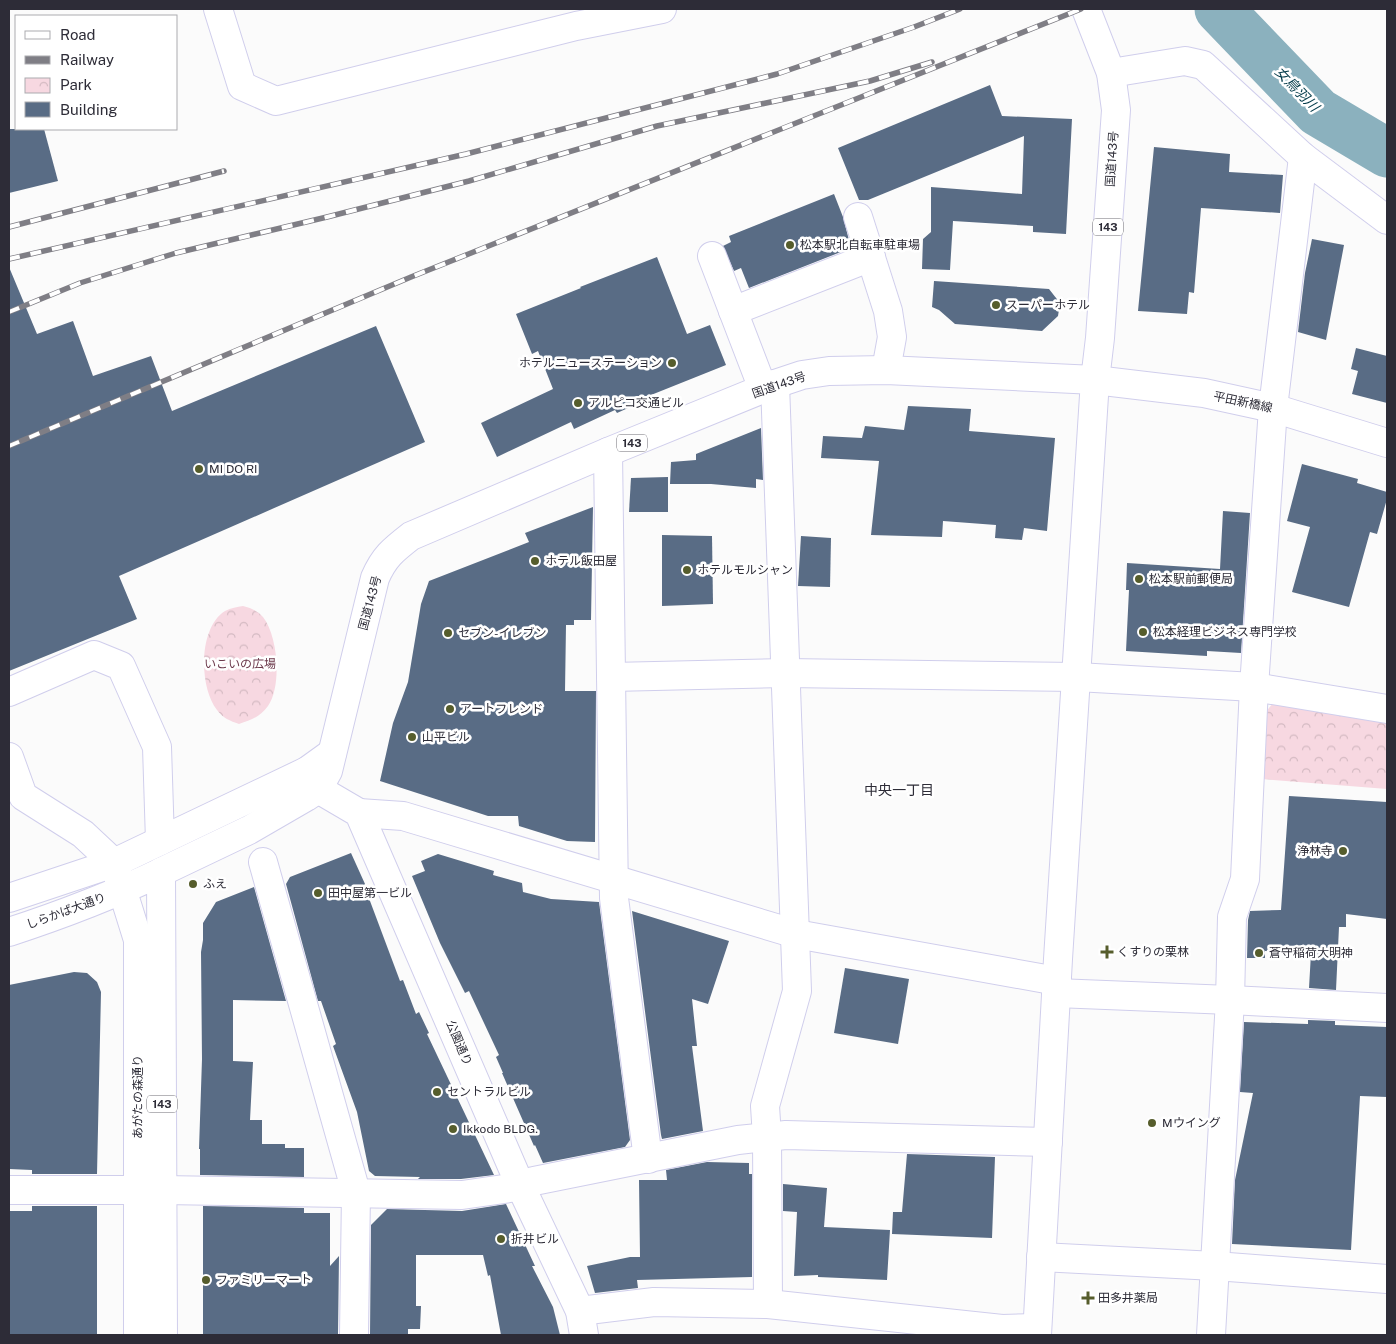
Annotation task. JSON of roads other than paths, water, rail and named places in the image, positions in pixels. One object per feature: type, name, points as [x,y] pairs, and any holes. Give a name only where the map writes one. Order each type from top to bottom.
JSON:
[{"type":"main road","points":[[218,9],[242,86],[276,101],[576,26],[662,9]]},
{"type":"main road","name":"国道143号","points":[[160,872],[249,830],[313,780],[332,754],[375,578],[383,561],[392,550],[411,536],[608,452],[802,375],[829,371],[886,370],[1095,380],[1100,338],[1116,110],[1111,73],[1086,9]]},
{"type":"main road","points":[[1111,73],[1185,60],[1204,65],[1303,157],[1387,220]]},
{"type":"main road","points":[[1211,1335],[1230,1000],[1232,917],[1245,879],[1254,687],[1272,408],[1303,157]]},
{"type":"main road","points":[[858,217],[888,311],[892,337],[886,370]]},
{"type":"main road","points":[[712,256],[733,310],[769,387],[786,674],[796,934],[796,991],[765,1106],[767,1137],[768,1304]]},
{"type":"main road","points":[[733,310],[871,257]]},
{"type":"main road","points":[[582,1323],[654,1302],[768,1304],[1037,1332],[1056,987],[1095,380]]},
{"type":"main road","name":"平田新橋線","points":[[1095,380],[1204,393],[1272,408],[1387,443]]},
{"type":"main road","points":[[608,452],[614,898],[648,1159]]},
{"type":"main road","points":[[9,692],[94,655],[121,666],[157,747],[160,841]]},
{"type":"main road","points":[[611,677],[786,674],[1076,677],[1254,687],[1387,709]]},
{"type":"main road","points":[[9,757],[23,796],[83,834],[114,863],[9,898]]},
{"type":"main road","points":[[313,780],[359,813],[402,816],[796,934],[1056,987],[1230,1000],[1387,1008]]},
{"type":"main road","name":"国道143号","points":[[114,863],[160,841],[313,780]]},
{"type":"main road","name":"公園通り","points":[[359,813],[520,1185],[582,1323]]},
{"type":"main road","points":[[263,862],[356,1192],[354,1335]]},
{"type":"main road","name":"あがたの森通り","points":[[114,863],[138,940],[150,1190],[162,1335]]},
{"type":"main road","name":"あがたの森通り","points":[[138,1335],[150,1190],[160,872]]},
{"type":"main road","name":"しらかば大通り","points":[[9,932],[54,917],[122,890],[160,872]]},
{"type":"main road","points":[[9,1190],[356,1192],[462,1195],[520,1185],[738,1140],[786,1135],[1048,1142]]},
{"type":"main road","points":[[1041,1257],[1215,1266],[1387,1279]]},
{"type":"waterway","name":"女鳥羽川","points":[[1219,9],[1318,112],[1387,153]]},
{"type":"railway","points":[[9,259],[466,154],[777,74],[914,27],[960,9]]},
{"type":"railway","points":[[9,446],[411,277],[1081,9]]},
{"type":"railway","points":[[9,312],[80,283],[176,253],[469,181],[657,126],[870,81],[932,62]]},
{"type":"railway","points":[[9,227],[224,171]]},
{"type":"place","name":"松本駅北自転車駐車場","points":[[790,245]]},
{"type":"place","name":"スーパーホテル","points":[[996,305]]},
{"type":"place","name":"ホテルニューステーション","points":[[672,363]]},
{"type":"place","name":"アルピコ交通ビル","points":[[578,403]]},
{"type":"place","name":"MI DO RI","points":[[199,469]]},
{"type":"place","name":"ホテル飯田屋","points":[[535,561]]},
{"type":"place","name":"ホテルモルシャン","points":[[687,570]]},
{"type":"place","name":"松本駅前郵便局","points":[[1139,579]]},
{"type":"place","name":"松本経理ビジネス専門学校","points":[[1143,632]]},
{"type":"place","name":"セブン-イレブン","points":[[448,633]]},
{"type":"place","name":"アートフレンド","points":[[450,709]]},
{"type":"place","name":"山平ビル","points":[[412,737]]},
{"type":"place","name":"浄林寺","points":[[1343,851]]},
{"type":"place","name":"ふえ","points":[[193,884]]},
{"type":"place","name":"田中屋第一ビル","points":[[318,893]]},
{"type":"place","name":"くすりの栗林","points":[[1107,952]]},
{"type":"place","name":"蒼守稲荷大明神","points":[[1259,953]]},
{"type":"place","name":"セントラルビル","points":[[437,1092]]},
{"type":"place","name":"Mウイング","points":[[1152,1123]]},
{"type":"place","name":"Ikkodo BLDG.","points":[[453,1129]]},
{"type":"place","name":"折井ビル","points":[[501,1239]]},
{"type":"place","name":"ファミリーマート","points":[[206,1280]]},
{"type":"place","name":"田多井薬局","points":[[1088,1298]]},
{"type":"district","name":"中央一丁目","points":[[899,790]]},
{"type":"park label","name":"いこいの広場","points":[[240,664]]}]
